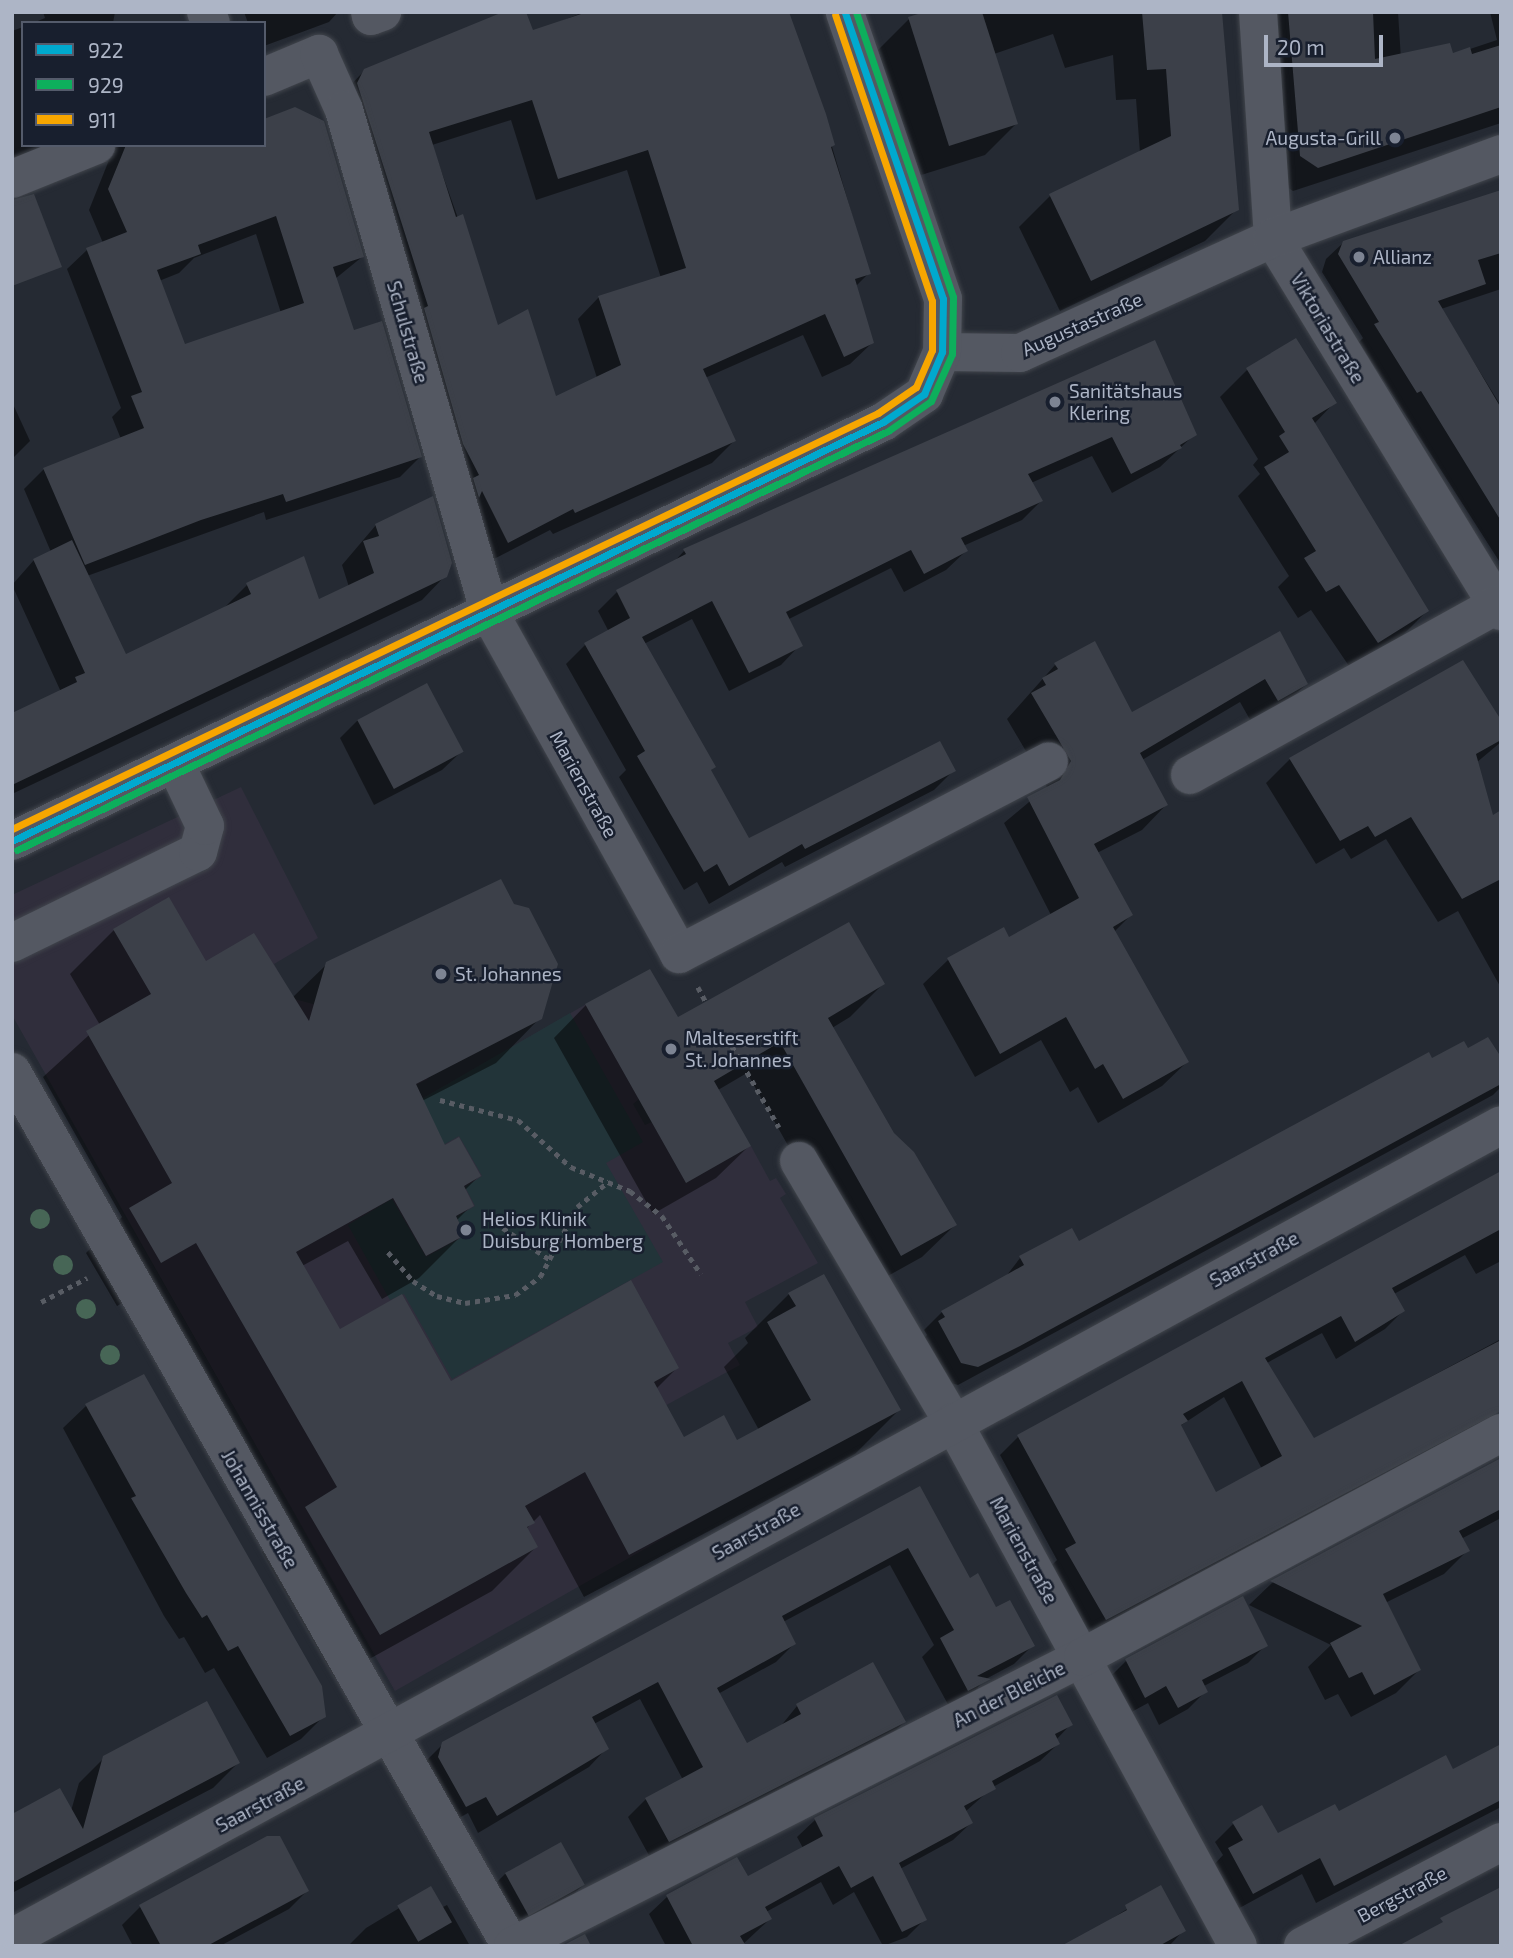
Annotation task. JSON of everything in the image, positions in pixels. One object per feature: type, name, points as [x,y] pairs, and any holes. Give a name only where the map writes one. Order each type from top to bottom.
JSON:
[{"type":"street","points":[[12,841],[490,614],[883,422],[924,394],[943,352],[943,299],[845,12]]},
{"type":"street","name":"Viktoriastraße","points":[[1258,12],[1273,238],[1499,608]]},
{"type":"street","name":"Schulstraße","points":[[266,76],[319,54],[344,110],[490,614]]},
{"type":"street","points":[[12,179],[91,147]]},
{"type":"street","name":"Augustastraße","points":[[943,352],[1020,354],[1273,238],[1501,154]]},
{"type":"street","points":[[1190,775],[1499,608]]},
{"type":"street","name":"Marienstraße","points":[[490,614],[679,954],[1049,761]]},
{"type":"street","points":[[12,943],[198,852],[205,826],[175,763]]},
{"type":"street","name":"Johannisstraße","points":[[12,1072],[388,1735],[512,1946]]},
{"type":"street","name":"Saarstraße","points":[[12,1938],[1501,1125]]},
{"type":"street","name":"Marienstraße","points":[[799,1161],[953,1422],[1238,1946]]},
{"type":"street","name":"An der Bleiche","points":[[512,1946],[1083,1657],[1501,1433]]},
{"type":"street","name":"Bergstraße","points":[[1303,1946],[1501,1842]]},
{"type":"path","points":[[732,1046],[799,1161]]},
{"type":"path","points":[[440,1100],[518,1120],[571,1167],[609,1181],[651,1205],[701,1274]]},
{"type":"path","points":[[388,1252],[413,1281],[437,1296],[465,1303],[515,1295],[540,1277],[552,1261],[578,1207],[609,1181]]},
{"type":"path","points":[[503,1228],[552,1261]]},
{"type":"path","points":[[41,1302],[119,1261]]},
{"type":"shaded area","name":"Helios Klinik Duisburg Homberg","points":[[241,787],[318,938],[274,964],[294,999],[317,1005],[421,1067],[428,1079],[416,1085],[416,1102],[588,1003],[639,1099],[633,1104],[645,1125],[652,1122],[751,1146],[770,1181],[776,1178],[786,1194],[780,1198],[818,1263],[745,1302],[758,1327],[728,1343],[740,1365],[648,1415],[701,1517],[395,1691],[12,1015],[12,895]]},
{"type":"shaded area","points":[[570,1013],[643,1142],[606,1163],[663,1262],[452,1379],[404,1294],[390,1300],[348,1225],[392,1199],[426,1257],[466,1235],[456,1217],[475,1206],[465,1187],[482,1176],[459,1136],[419,1159],[394,1115]]},
{"type":"building","points":[[503,12],[526,12],[533,30],[587,12],[789,12],[826,114],[835,145],[831,147],[871,274],[855,279],[874,343],[844,357],[825,314],[703,369],[736,441],[575,513],[573,509],[508,543],[482,491],[479,498],[473,478],[479,475],[463,444],[424,308],[428,306],[357,83],[364,69]],"holes":[[[532,100],[558,179],[648,150],[686,268],[598,296],[621,365],[556,396],[528,309],[498,325],[463,214],[456,217],[429,132]]]},
{"type":"building","points":[[925,12],[982,12],[1018,124],[949,146],[908,17]]},
{"type":"building","points":[[1142,12],[1222,12],[1239,210],[1091,281],[1049,194],[1171,136],[1166,69],[1147,70]]},
{"type":"building","points":[[1288,12],[1373,12],[1375,59],[1450,43],[1453,53],[1470,47],[1472,54],[1501,45],[1501,107],[1318,168],[1300,156]]},
{"type":"building","points":[[295,107],[324,121],[364,257],[333,267],[354,330],[382,321],[422,457],[286,502],[283,494],[201,520],[85,565],[43,468],[144,428],[131,396],[142,392],[86,248],[127,232],[108,189],[125,147],[266,147],[266,118]],"holes":[[[276,216],[304,303],[185,344],[157,270],[201,254],[198,245]]]},
{"type":"building","points":[[1501,190],[1501,253],[1478,260],[1486,284],[1438,301],[1501,408],[1501,521],[1421,391],[1417,393],[1374,324],[1379,322],[1338,254],[1343,241]]},
{"type":"building","points":[[34,194],[62,267],[12,286],[12,200]]},
{"type":"building","points":[[1296,338],[1337,403],[1312,418],[1429,611],[1378,643],[1339,585],[1326,592],[1304,558],[1316,551],[1264,467],[1289,452],[1279,436],[1285,432],[1246,368]]},
{"type":"building","points":[[1155,340],[1197,435],[1180,445],[1182,448],[1131,474],[1112,437],[1028,474],[1043,501],[961,538],[968,551],[924,574],[911,550],[786,612],[803,646],[749,673],[712,601],[642,637],[716,767],[711,770],[749,838],[940,741],[956,771],[805,849],[802,844],[729,886],[717,864],[704,872],[637,756],[645,751],[584,643],[630,618],[616,590],[686,554],[683,549]]},
{"type":"building","points":[[433,496],[452,563],[447,577],[12,785],[12,713],[77,682],[75,677],[85,673],[33,559],[72,540],[126,654],[251,594],[246,583],[304,556],[319,599],[374,573],[363,541],[379,536],[375,524]]},
{"type":"building","points":[[1280,631],[1308,684],[1278,701],[1265,679],[1140,753],[1168,805],[1094,844],[1133,915],[1113,927],[1189,1062],[1123,1099],[1103,1064],[1095,1069],[1066,1017],[1000,1054],[947,958],[1004,927],[1009,937],[1079,898],[1027,797],[1060,780],[1071,761],[1031,693],[1046,685],[1042,678],[1058,669],[1054,663],[1095,641],[1132,712]]},
{"type":"building","points":[[1463,660],[1501,720],[1501,740],[1476,754],[1493,815],[1501,810],[1501,879],[1462,899],[1411,817],[1375,837],[1368,826],[1340,841],[1289,758]]},
{"type":"building","points":[[427,683],[464,752],[394,789],[357,720]]},
{"type":"building","points":[[501,879],[514,904],[529,908],[558,964],[542,1019],[416,1084],[445,1145],[459,1137],[481,1176],[464,1186],[474,1206],[456,1216],[465,1235],[426,1256],[393,1198],[296,1252],[340,1329],[402,1294],[451,1381],[631,1280],[679,1368],[654,1382],[684,1437],[724,1415],[737,1440],[811,1400],[767,1322],[796,1306],[788,1293],[824,1274],[901,1410],[629,1555],[585,1472],[525,1506],[535,1523],[527,1527],[538,1547],[380,1635],[305,1507],[337,1487],[196,1243],[161,1263],[129,1208],[172,1183],[86,1031],[151,994],[113,929],[169,897],[206,961],[254,933],[309,1021],[326,962]]},
{"type":"building","name":"Malteserstift St. Johannes","points":[[849,922],[885,984],[828,1018],[894,1133],[914,1152],[957,1225],[901,1256],[780,1042],[714,1081],[751,1146],[686,1183],[585,1004],[650,969],[678,1017]]},
{"type":"building","points":[[1488,1037],[1501,1057],[1501,1084],[1020,1346],[978,1367],[961,1363],[938,1321],[945,1317],[941,1311],[1024,1265],[1019,1256],[1072,1228],[1079,1241],[1429,1052],[1432,1058],[1464,1041],[1468,1048]]},
{"type":"building","points":[[1501,1171],[1501,1229],[1392,1288],[1405,1311],[1355,1342],[1341,1316],[1265,1358],[1314,1438],[1501,1340],[1501,1411],[1106,1620],[1065,1549],[1076,1543],[1017,1435]],"holes":[[[1242,1381],[1282,1456],[1216,1492],[1181,1425],[1188,1421],[1183,1414]]]},
{"type":"building","points":[[144,1374],[322,1686],[326,1717],[290,1736],[238,1646],[228,1651],[207,1615],[202,1618],[186,1593],[131,1498],[136,1496],[85,1404]]},
{"type":"building","points":[[1501,1458],[1501,1509],[1459,1531],[1470,1551],[1383,1594],[1421,1670],[1374,1695],[1362,1672],[1349,1678],[1330,1643],[1362,1626],[1270,1581]]},
{"type":"building","points":[[920,1486],[970,1578],[978,1573],[996,1607],[1010,1600],[1035,1646],[977,1676],[991,1679],[968,1691],[940,1638],[954,1630],[908,1548],[782,1616],[796,1644],[717,1688],[747,1743],[801,1714],[796,1704],[873,1662],[906,1722],[669,1842],[645,1798],[703,1767],[658,1682],[592,1717],[609,1749],[497,1816],[486,1797],[466,1807],[438,1757],[442,1742]]},
{"type":"building","points":[[1243,1596],[1268,1646],[1202,1680],[1208,1692],[1178,1708],[1166,1686],[1145,1698],[1125,1659]]},
{"type":"building","points":[[1057,1695],[1073,1725],[1055,1734],[1060,1744],[992,1781],[996,1789],[964,1806],[973,1823],[899,1863],[927,1920],[902,1932],[873,1876],[851,1888],[839,1866],[765,1907],[772,1919],[740,1936],[746,1946],[693,1946],[666,1895],[737,1857],[748,1876],[823,1836],[814,1818]]},
{"type":"building","points":[[207,1701],[240,1763],[12,1883],[12,1814],[60,1788],[83,1829],[103,1756]]},
{"type":"building","points":[[1501,1744],[1501,1800],[1334,1886],[1320,1858],[1253,1894],[1228,1848],[1243,1840],[1232,1822],[1262,1805],[1278,1833],[1335,1804],[1339,1811],[1446,1755],[1453,1769]]},
{"type":"building","points":[[267,1836],[280,1836],[309,1891],[207,1946],[161,1946],[139,1905]]},
{"type":"building","points":[[561,1842],[585,1885],[529,1916],[505,1873]]},
{"type":"building","points":[[1161,1885],[1186,1931],[1159,1946],[1061,1946],[1127,1910],[1125,1905]]},
{"type":"building","points":[[431,1886],[452,1922],[418,1942],[397,1906]]},
{"type":"building","points":[[1501,1887],[1501,1946],[1398,1946],[1443,1922],[1440,1918]]},
{"type":"building","points":[[585,1934],[591,1946],[562,1946]]},
{"type":"transit line","name":"922","points":[[12,841],[883,422],[924,394],[942,352],[943,299],[845,12]]},
{"type":"transit line","name":"929","points":[[17,850],[888,431],[931,401],[952,354],[953,297],[856,12]]},
{"type":"transit line","name":"911","points":[[12,829],[878,413],[916,387],[932,350],[932,301],[835,15]]},
{"type":"place","name":"Augusta-Grill","points":[[1395,138]]},
{"type":"place","name":"Allianz","points":[[1359,257]]},
{"type":"place","name":"Sanitätshaus Klering","points":[[1055,402]]},
{"type":"place","name":"St. Johannes","points":[[441,974]]},
{"type":"place","name":"Malteserstift St. Johannes","points":[[671,1049]]},
{"type":"place","name":"Helios Klinik Duisburg Homberg","points":[[466,1230]]}]
